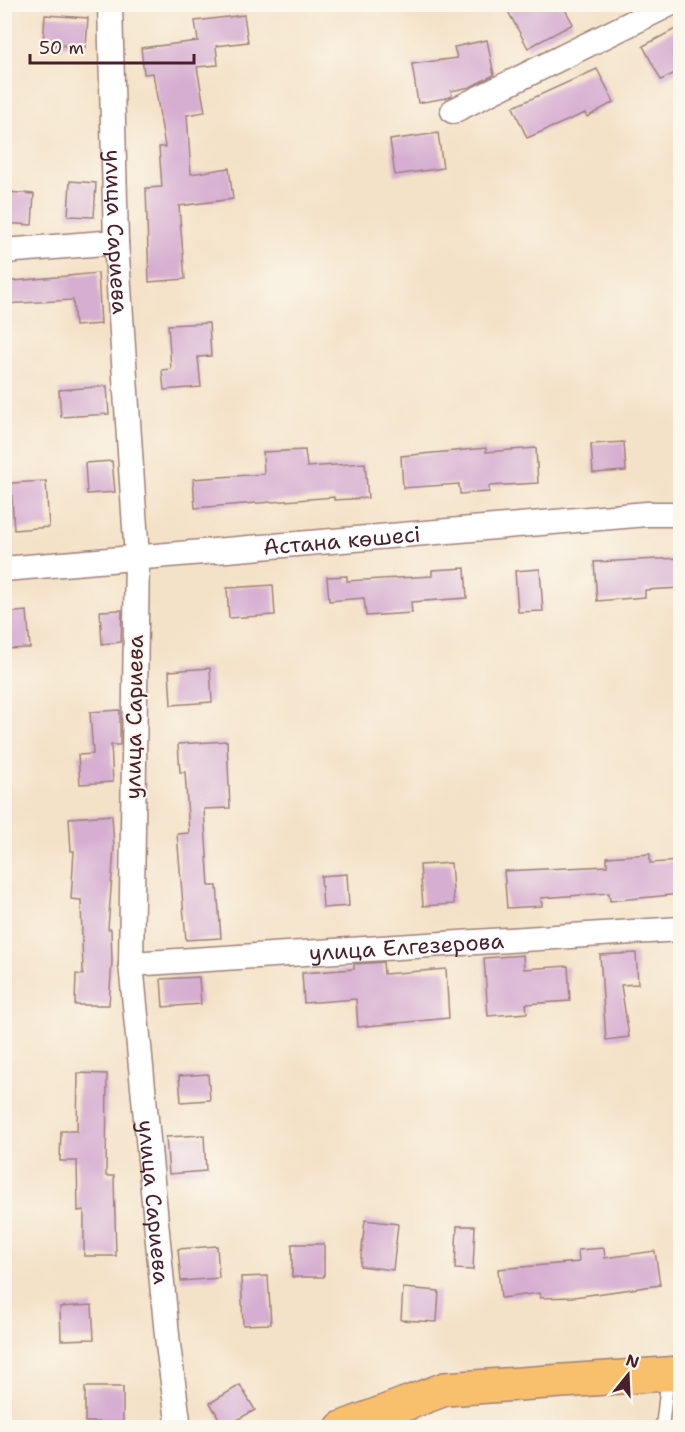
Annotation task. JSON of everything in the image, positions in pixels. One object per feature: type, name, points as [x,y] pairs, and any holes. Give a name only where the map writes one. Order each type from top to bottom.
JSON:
[{"type":"main road","points":[[342,1428],[445,1389],[675,1374]]},
{"type":"street","name":"улица Сариева","points":[[110,4],[116,242],[137,557],[131,964],[168,1345],[179,1428]]},
{"type":"street","points":[[453,111],[670,4]]},
{"type":"street","points":[[4,250],[116,242]]},
{"type":"street","name":"Астана көшесі","points":[[4,569],[647,514],[681,514]]},
{"type":"street","name":"улица Елгезерова","points":[[131,964],[681,929]]},
{"type":"lane","points":[[662,1428],[675,1374]]},
{"type":"building","points":[[504,4],[562,4],[573,24],[528,48]]},
{"type":"building","points":[[45,15],[88,18],[86,47],[43,44]]},
{"type":"building","points":[[244,15],[248,42],[216,46],[218,65],[197,67],[205,112],[187,115],[191,174],[229,168],[233,199],[179,206],[185,279],[149,282],[146,188],[162,187],[159,147],[165,147],[153,73],[144,74],[141,48],[198,41],[195,21]]},
{"type":"building","points":[[681,26],[681,70],[661,80],[643,46]]},
{"type":"building","points":[[487,40],[494,75],[470,87],[451,91],[452,96],[418,103],[412,64],[457,58],[454,47]]},
{"type":"building","points":[[597,69],[614,102],[587,117],[585,113],[527,138],[513,107]]},
{"type":"building","points":[[438,133],[443,168],[395,175],[390,140]]},
{"type":"building","points":[[70,181],[96,183],[94,217],[68,216]]},
{"type":"building","points":[[6,192],[34,194],[32,225],[4,223]]},
{"type":"building","points":[[98,273],[101,324],[75,326],[73,300],[4,304],[4,282]]},
{"type":"building","points":[[209,323],[211,356],[198,357],[201,387],[164,390],[162,370],[171,369],[168,325]]},
{"type":"building","points":[[107,386],[109,414],[61,417],[59,390]]},
{"type":"building","points":[[624,442],[626,471],[593,473],[591,444]]},
{"type":"building","points":[[486,448],[486,452],[536,448],[538,483],[489,486],[489,492],[460,494],[459,484],[403,488],[401,456]]},
{"type":"building","points":[[305,450],[307,467],[365,463],[368,498],[334,500],[334,497],[195,508],[193,479],[264,474],[263,452]]},
{"type":"building","points":[[112,461],[115,492],[87,494],[85,463]]},
{"type":"building","points":[[46,481],[49,527],[14,530],[11,483]]},
{"type":"building","points":[[681,558],[681,588],[645,590],[645,597],[597,601],[594,562]]},
{"type":"building","points":[[465,568],[467,598],[411,602],[412,613],[366,616],[364,598],[329,601],[327,577],[347,576],[347,581],[432,576],[432,570]]},
{"type":"building","points":[[540,569],[543,611],[518,612],[515,571]]},
{"type":"building","points":[[273,585],[275,615],[229,618],[227,588]]},
{"type":"building","points":[[122,610],[121,642],[102,644],[100,611]]},
{"type":"building","points":[[27,611],[30,648],[4,649],[4,613]]},
{"type":"building","points":[[210,668],[212,702],[171,705],[169,671]]},
{"type":"building","points":[[120,710],[120,745],[111,745],[113,782],[80,784],[78,755],[93,754],[90,712]]},
{"type":"building","points":[[227,741],[230,808],[204,809],[209,886],[217,886],[221,938],[186,940],[177,834],[189,833],[185,772],[180,772],[178,744]]},
{"type":"building","points":[[112,815],[114,848],[108,929],[111,929],[112,961],[109,1005],[75,1005],[76,974],[83,975],[81,900],[71,899],[74,851],[71,851],[69,818]]},
{"type":"building","points":[[650,854],[650,863],[681,861],[681,894],[610,901],[609,893],[541,898],[542,906],[507,908],[504,871],[607,866],[607,857]]},
{"type":"building","points":[[451,863],[454,904],[423,906],[420,865]]},
{"type":"building","points":[[347,874],[349,906],[323,908],[321,876]]},
{"type":"building","points":[[636,953],[638,984],[621,985],[629,1037],[606,1040],[600,955]]},
{"type":"building","points":[[523,955],[524,969],[568,966],[570,1001],[526,1004],[527,1013],[488,1016],[484,958]]},
{"type":"building","points":[[383,962],[384,974],[446,969],[449,1018],[358,1027],[356,999],[304,1003],[302,973],[354,969],[354,964]]},
{"type":"building","points":[[199,977],[201,1004],[163,1007],[161,979]]},
{"type":"building","points":[[78,1073],[107,1074],[106,1176],[114,1176],[116,1256],[84,1256],[84,1210],[78,1211],[77,1161],[60,1161],[61,1131],[77,1131]]},
{"type":"building","points":[[208,1074],[210,1100],[181,1102],[179,1076]]},
{"type":"building","points":[[204,1135],[206,1171],[169,1174],[166,1137]]},
{"type":"building","points":[[365,1220],[398,1224],[393,1270],[360,1266]]},
{"type":"building","points":[[457,1226],[475,1226],[473,1270],[455,1269]]},
{"type":"building","points":[[292,1244],[324,1244],[324,1277],[292,1277]]},
{"type":"building","points":[[217,1246],[219,1278],[181,1281],[178,1249]]},
{"type":"building","points":[[604,1248],[605,1258],[655,1251],[660,1285],[574,1297],[540,1298],[540,1293],[501,1298],[498,1269],[579,1262],[578,1250]]},
{"type":"building","points":[[268,1276],[271,1324],[243,1325],[241,1277]]},
{"type":"building","points":[[403,1288],[439,1291],[437,1322],[401,1320]]},
{"type":"building","points":[[92,1305],[94,1339],[61,1340],[60,1307]]},
{"type":"building","points":[[240,1385],[255,1410],[224,1427],[210,1403]]},
{"type":"building","points":[[85,1387],[123,1387],[123,1422],[85,1422]]}]
